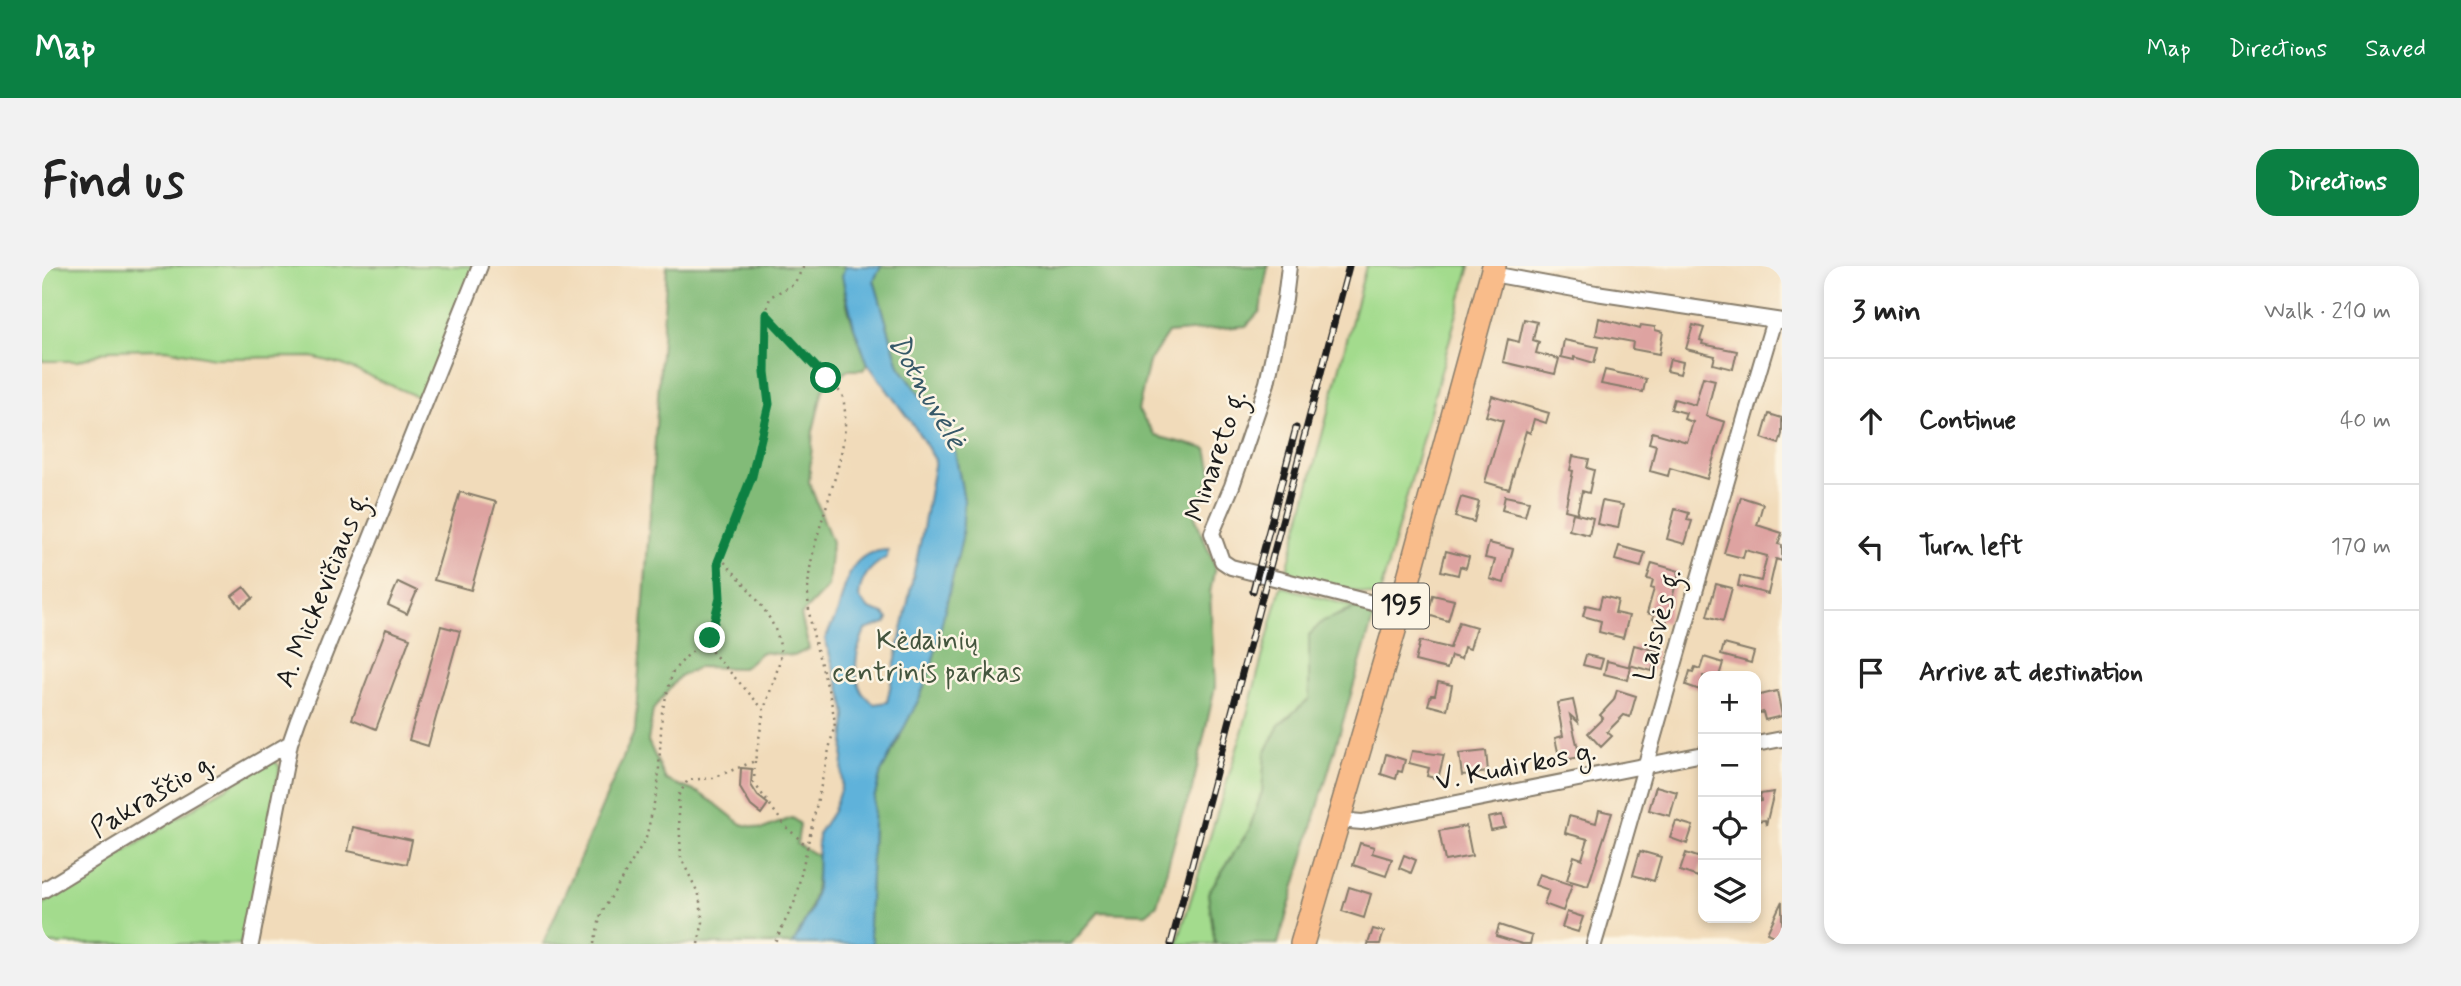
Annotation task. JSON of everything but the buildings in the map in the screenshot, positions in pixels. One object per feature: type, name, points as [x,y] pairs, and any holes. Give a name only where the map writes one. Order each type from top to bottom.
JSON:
[{"type":"main road","name":"195","points":[[1302,944],[1400,610],[1493,270]]},
{"type":"street","name":"A. Mickevičiaus g.","points":[[251,944],[290,743],[309,687],[480,266]]},
{"type":"street","name":"Minareto g.","points":[[1289,266],[1285,299],[1267,383],[1232,486],[1212,533],[1214,543],[1222,561],[1241,571],[1400,610]]},
{"type":"street","points":[[1493,270],[1596,293],[1778,320]]},
{"type":"street","name":"Laisvės g.","points":[[1594,944],[1647,765],[1702,562],[1778,320]]},
{"type":"street","points":[[1761,743],[1782,739]]},
{"type":"street","name":"Pakraščio g.","points":[[42,891],[290,743]]},
{"type":"street","name":"V. Kudirkos g.","points":[[1338,820],[1362,822],[1698,755]]},
{"type":"path","points":[[594,944],[601,914],[646,838],[659,786],[662,712],[673,671],[710,638],[720,598],[718,562],[752,476],[769,404],[765,372],[766,314],[770,297],[794,284],[804,266]]},
{"type":"path","points":[[766,314],[842,394],[847,412],[845,436],[812,558],[808,592],[810,620],[832,701],[835,723],[795,901],[774,944]]},
{"type":"path","points":[[720,557],[765,609],[778,641],[780,656],[764,710],[754,783],[785,826],[808,847]]},
{"type":"path","points":[[704,643],[764,710]]},
{"type":"path","points":[[698,944],[703,922],[698,895],[681,859],[678,796],[688,779],[713,778],[755,761]]},
{"type":"green space","points":[[42,266],[475,266],[425,400],[343,365],[312,357],[214,358],[166,349],[110,350],[78,361],[42,361]]},
{"type":"green space","points":[[667,266],[845,266],[844,289],[847,302],[868,364],[863,370],[848,370],[823,389],[813,431],[809,482],[832,542],[828,587],[801,615],[809,649],[794,656],[762,652],[743,668],[699,667],[679,677],[653,710],[648,741],[666,780],[699,793],[741,824],[763,829],[792,818],[800,824],[797,844],[818,856],[815,892],[805,922],[793,944],[543,944],[635,730]]},
{"type":"green space","name":"Kėdainių centrinis parkas","points":[[881,266],[1268,266],[1260,311],[1246,326],[1168,333],[1149,362],[1138,410],[1156,436],[1207,449],[1212,472],[1195,517],[1215,566],[1210,593],[1215,687],[1192,790],[1181,818],[1157,905],[1146,914],[1099,912],[1071,944],[873,944],[869,925],[874,799],[881,772],[900,737],[953,575],[962,538],[964,500],[955,451],[899,366],[874,280]]},
{"type":"green space","points":[[1366,266],[1470,266],[1379,597],[1286,574]]},
{"type":"green space","points":[[1281,586],[1357,608],[1345,611],[1309,635],[1309,699],[1279,725],[1265,754],[1262,792],[1249,830],[1208,893],[1215,944],[1177,944],[1244,726]]},
{"type":"green space","points":[[1357,608],[1375,612],[1278,944],[1215,944],[1208,893],[1249,830],[1262,792],[1265,754],[1279,725],[1309,699],[1309,635],[1323,621]]},
{"type":"green space","points":[[274,760],[280,767],[246,944],[42,944],[42,905],[209,798]]},
{"type":"water","points":[[845,266],[881,266],[874,280],[899,366],[955,452],[964,500],[962,538],[932,665],[919,699],[881,772],[874,799],[869,925],[873,944],[793,944],[811,910],[817,887],[818,834],[833,811],[841,787],[846,715],[825,639],[838,612],[853,568],[866,555],[888,550],[887,557],[871,569],[864,579],[859,598],[869,609],[884,614],[888,619],[886,623],[865,630],[856,669],[864,695],[874,704],[887,702],[935,460],[916,429],[868,364],[854,327],[842,276]]},
{"type":"railway","points":[[1171,944],[1349,266]]},
{"type":"railway","points":[[1253,591],[1296,428]]},
{"type":"route","points":[[710,638],[720,598],[718,562],[752,476],[769,404],[765,372],[766,314],[826,378]]},
{"type":"water label","name":"Dotnuvėlė","points":[[927,392]]}]
